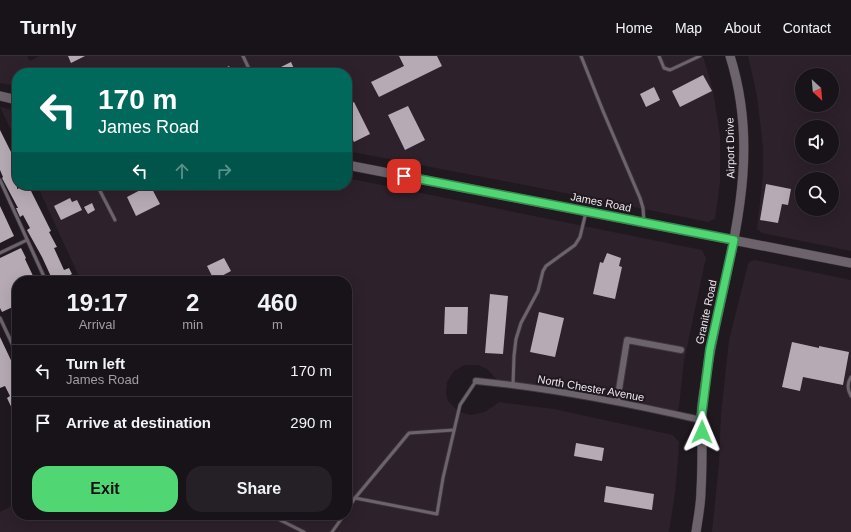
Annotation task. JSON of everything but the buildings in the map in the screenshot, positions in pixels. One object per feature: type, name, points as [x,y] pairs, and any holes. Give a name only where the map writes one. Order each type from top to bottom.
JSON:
[{"type":"main road","name":"Airport Drive","points":[[730,56],[737,86],[744,135],[742,189],[734,240]]},
{"type":"main road","points":[[0,96],[12,99]]},
{"type":"main road","name":"James Road","points":[[352,166],[851,263]]},
{"type":"main road","name":"Granite Road","points":[[696,532],[701,491],[701,420],[710,349],[734,240]]},
{"type":"street","points":[[617,402],[627,340],[681,350]]},
{"type":"street","name":"North Chester Avenue","points":[[476,381],[513,384],[617,402],[701,420]]},
{"type":"lane","points":[[244,56],[249,68]]},
{"type":"lane","points":[[582,56],[603,111],[640,198],[643,208],[644,223]]},
{"type":"lane","points":[[659,56],[664,68],[670,70],[700,56]]},
{"type":"lane","points":[[0,180],[44,276]]},
{"type":"lane","points":[[100,190],[115,220]]},
{"type":"lane","points":[[513,384],[514,356],[520,323],[538,291],[543,271],[546,266],[576,245],[580,237],[586,212]]},
{"type":"lane","points":[[0,253],[27,240]]},
{"type":"lane","points":[[0,318],[12,343]]},
{"type":"lane","points":[[851,377],[848,382],[848,391],[851,396]]},
{"type":"lane","points":[[355,498],[437,514],[443,478],[460,405],[476,381]]},
{"type":"lane","points":[[352,502],[408,433],[454,430]]},
{"type":"lane","points":[[280,520],[304,532]]},
{"type":"lane","points":[[332,532],[340,520]]},
{"type":"shaded area","points":[[0,56],[27,56],[30,61],[40,56],[703,56],[713,90],[720,136],[720,182],[715,219],[708,222],[352,152],[352,68],[12,68],[12,85],[0,83]]},
{"type":"shaded area","points":[[748,56],[851,56],[851,251],[762,233],[757,229],[763,174],[763,148],[757,96]]},
{"type":"shaded area","points":[[0,107],[12,110],[12,132]]},
{"type":"shaded area","points":[[352,179],[702,250],[706,258],[684,361],[679,407],[676,412],[497,380],[487,369],[478,365],[465,365],[454,371],[447,382],[446,393],[448,401],[459,412],[471,415],[485,412],[499,402],[554,409],[673,435],[679,442],[675,493],[669,532],[0,532],[0,512],[12,506],[12,520],[352,520],[352,276],[79,276],[39,190],[352,190]]},
{"type":"shaded area","points":[[755,260],[851,280],[851,532],[712,532],[719,463],[721,414],[729,340],[748,264]]},
{"type":"route","points":[[404,176],[734,240],[710,349],[701,420],[702,432]]}]
